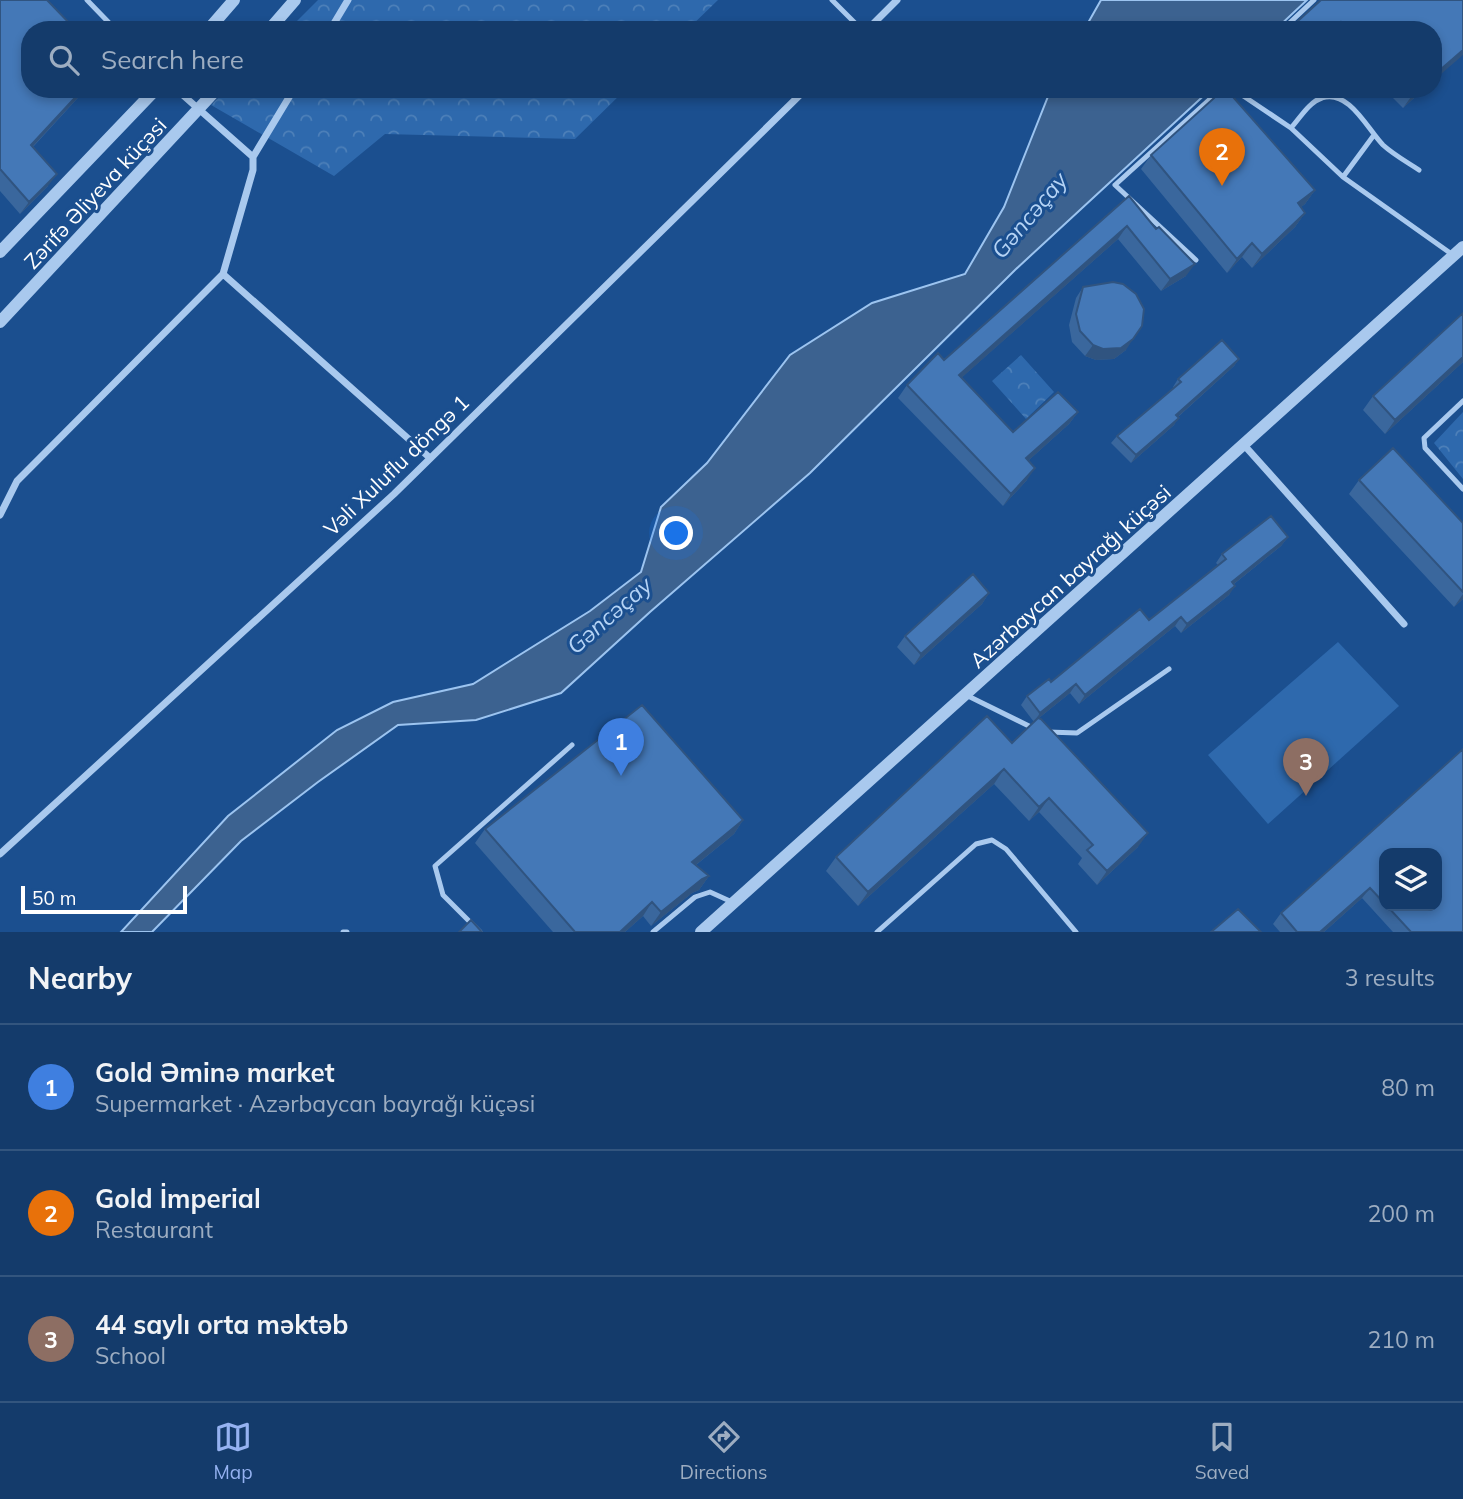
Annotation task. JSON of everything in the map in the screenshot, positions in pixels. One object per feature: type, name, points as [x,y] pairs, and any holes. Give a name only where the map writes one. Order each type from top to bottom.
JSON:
[{"type":"street","points":[[216,21],[234,0]]},
{"type":"street","points":[[277,21],[295,0]]},
{"type":"street","points":[[335,21],[348,0]]},
{"type":"street","points":[[874,21],[897,0]]},
{"type":"street","name":"Zərifə Əliyeva küçəsi","points":[[0,253],[147,98]]},
{"type":"street","points":[[187,98],[253,157]]},
{"type":"street","name":"Zərifə Əliyeva küçəsi","points":[[0,323],[209,98]]},
{"type":"street","points":[[0,514],[17,481],[223,274],[253,170],[253,157],[289,98]]},
{"type":"street","name":"Vəli Xuluflu döngə 1","points":[[0,854],[394,494],[797,98]]},
{"type":"street","name":"Azərbaycan bayrağı küçəsi","points":[[701,932],[1458,251]]},
{"type":"street","points":[[223,274],[430,458]]},
{"type":"street","points":[[1244,445],[1404,624]]},
{"type":"lane","points":[[87,0],[107,21]]},
{"type":"lane","points":[[832,0],[854,21]]},
{"type":"lane","points":[[1292,21],[1314,0]]},
{"type":"lane","points":[[1196,260],[1115,185],[1211,98]]},
{"type":"lane","points":[[1246,98],[1291,128],[1343,177],[1458,251]]},
{"type":"lane","points":[[1291,128],[1311,105],[1322,98]]},
{"type":"lane","points":[[1338,98],[1347,103],[1385,147],[1419,170]]},
{"type":"lane","points":[[1343,177],[1374,135]]},
{"type":"lane","points":[[1463,401],[1424,438],[1425,448],[1463,489]]},
{"type":"lane","points":[[966,695],[1032,728],[1052,733],[1077,733],[1169,669]]},
{"type":"lane","points":[[480,932],[443,895],[435,866],[572,746]]},
{"type":"lane","points":[[877,932],[976,844],[992,840],[1006,849],[1076,932]]},
{"type":"lane","points":[[653,932],[695,897],[710,892],[734,903]]},
{"type":"green space","points":[[318,0],[718,0],[696,21],[297,21]]},
{"type":"green space","points":[[218,98],[617,98],[575,139],[385,134],[334,176],[211,105]]},
{"type":"green space","points":[[1021,355],[1054,392],[1026,419],[992,381]]},
{"type":"green space","points":[[1463,412],[1463,479],[1434,443]]},
{"type":"green space","points":[[1338,642],[1399,706],[1268,824],[1208,755]]},
{"type":"water","points":[[1101,0],[1307,0],[1285,21],[1089,21]]},
{"type":"water","name":"Gəncəçay","points":[[1047,98],[1201,98],[1015,270],[810,473],[561,693],[476,720],[398,725],[241,841],[152,932],[121,932],[228,816],[337,730],[393,702],[473,684],[590,611],[641,572],[661,507],[707,463],[790,355],[872,303],[965,274],[1004,207]]},
{"type":"building","points":[[0,0],[47,0],[67,21],[21,21],[21,98],[75,98],[31,145],[57,174],[29,202],[0,169]]},
{"type":"building","points":[[1321,0],[1463,0],[1463,50],[1442,68],[1442,21],[1298,21]]},
{"type":"building","points":[[1214,98],[1234,98],[1315,190],[1298,203],[1305,213],[1262,254],[1252,243],[1237,259],[1151,155]]},
{"type":"building","points":[[1129,196],[1156,229],[1159,227],[1195,264],[1170,279],[1127,226],[959,375],[1013,432],[1058,392],[1078,412],[1026,458],[1035,468],[1011,494],[907,385],[938,353],[944,360]]},
{"type":"building","points":[[1113,282],[1123,284],[1136,294],[1144,309],[1142,326],[1133,339],[1121,348],[1103,349],[1093,345],[1080,331],[1076,314],[1083,287]]},
{"type":"building","points":[[1463,313],[1463,357],[1395,420],[1373,396]]},
{"type":"building","points":[[1222,340],[1239,359],[1176,415],[1179,418],[1136,455],[1117,436],[1181,382],[1178,379]]},
{"type":"building","points":[[1393,448],[1463,523],[1463,592],[1359,480]]},
{"type":"building","points":[[1271,516],[1288,537],[1232,582],[1235,586],[1187,624],[1181,617],[1085,695],[1076,684],[1040,713],[1027,696],[1049,679],[1051,682],[1140,609],[1149,620],[1226,559],[1222,554]]},
{"type":"building","points":[[973,574],[989,593],[921,654],[905,636]]},
{"type":"building","points":[[642,705],[743,820],[692,862],[709,876],[661,912],[652,902],[620,932],[575,932],[485,829]]},
{"type":"building","points":[[987,716],[1012,743],[1038,718],[1041,719],[1148,833],[1107,871],[1087,850],[1093,845],[1049,798],[1039,807],[1004,769],[868,892],[836,857]]},
{"type":"building","points":[[1463,749],[1463,932],[1411,932],[1392,911],[1442,911],[1442,848],[1379,848],[1379,898],[1370,888],[1320,932],[1297,932],[1281,913]]},
{"type":"building","points":[[1238,909],[1261,932],[1211,932]]},
{"type":"building","points":[[471,920],[482,932],[459,932]]},
{"type":"place","name":"Gold İmperial","points":[[1222,186]]},
{"type":"place","name":"Gold Əminə market","points":[[621,776]]},
{"type":"place","name":"44 saylı orta məktəb","points":[[1306,796]]}]
